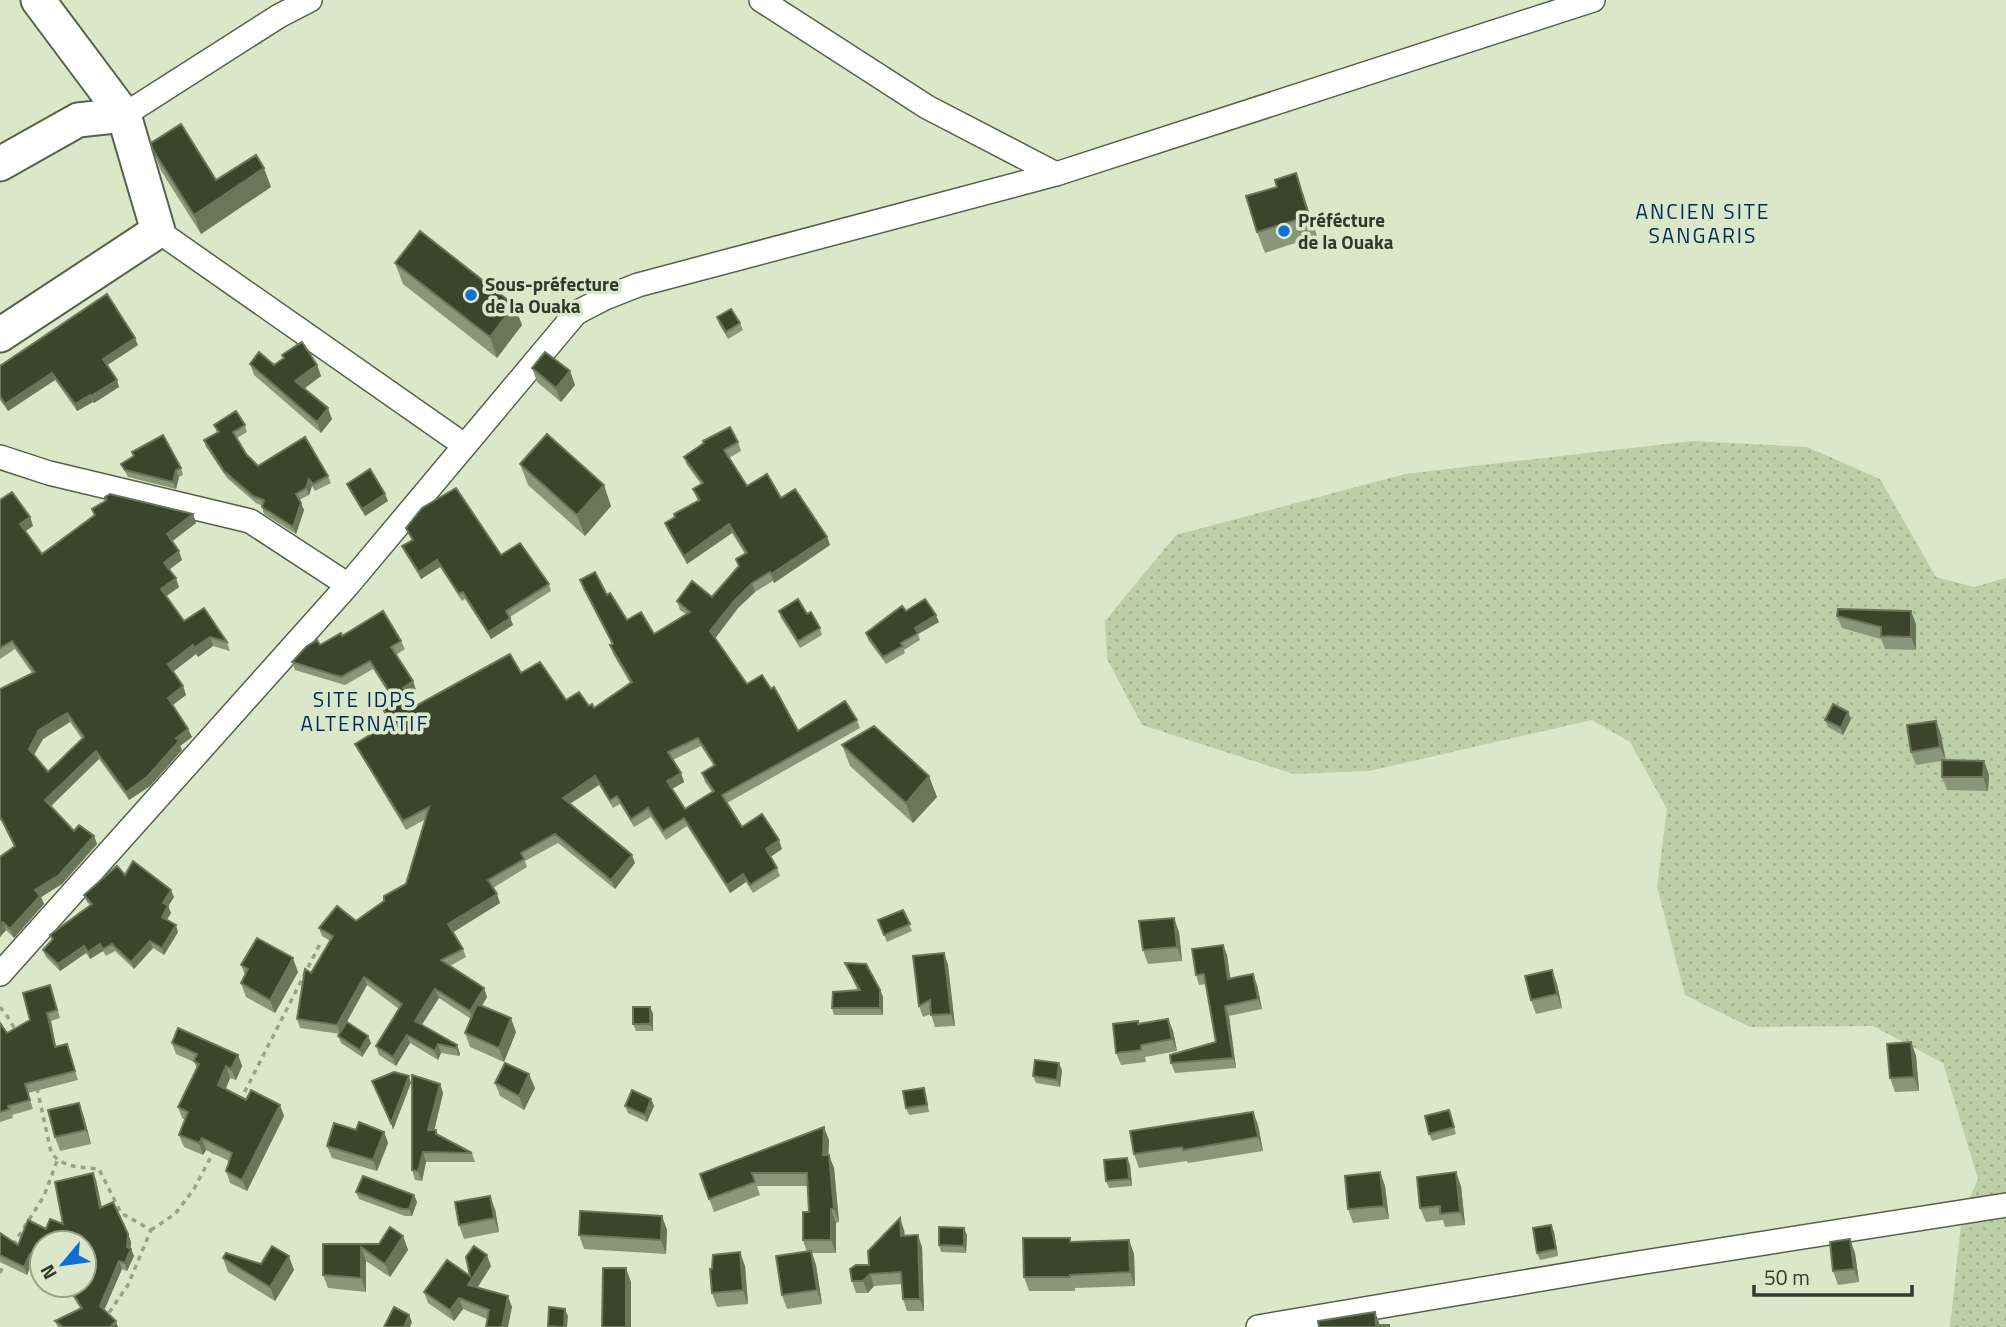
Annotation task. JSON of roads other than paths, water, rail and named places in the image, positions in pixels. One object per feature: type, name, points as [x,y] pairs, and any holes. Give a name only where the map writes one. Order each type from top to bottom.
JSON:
[{"type":"street","points":[[38,0],[124,115],[158,231],[464,445]]},
{"type":"street","points":[[0,164],[78,120],[124,115],[279,16],[310,0]]},
{"type":"street","points":[[761,0],[927,107],[1056,174]]},
{"type":"street","points":[[0,974],[348,585],[576,313],[639,285],[1056,174],[1593,0]]},
{"type":"street","points":[[0,335],[158,231]]},
{"type":"street","points":[[0,457],[49,473],[250,521],[348,585]]},
{"type":"street","points":[[1258,1327],[2006,1205]]},
{"type":"place","name":"Préfécture de la Ouaka","points":[[1284,231]]},
{"type":"place","name":"Sous-préfecture de la Ouaka","points":[[471,295]]},
{"type":"district","name":"ANCIEN SITE SANGARIS","points":[[1703,224]]},
{"type":"district","name":"SITE IDPS ALTERNATIF","points":[[365,712]]}]
